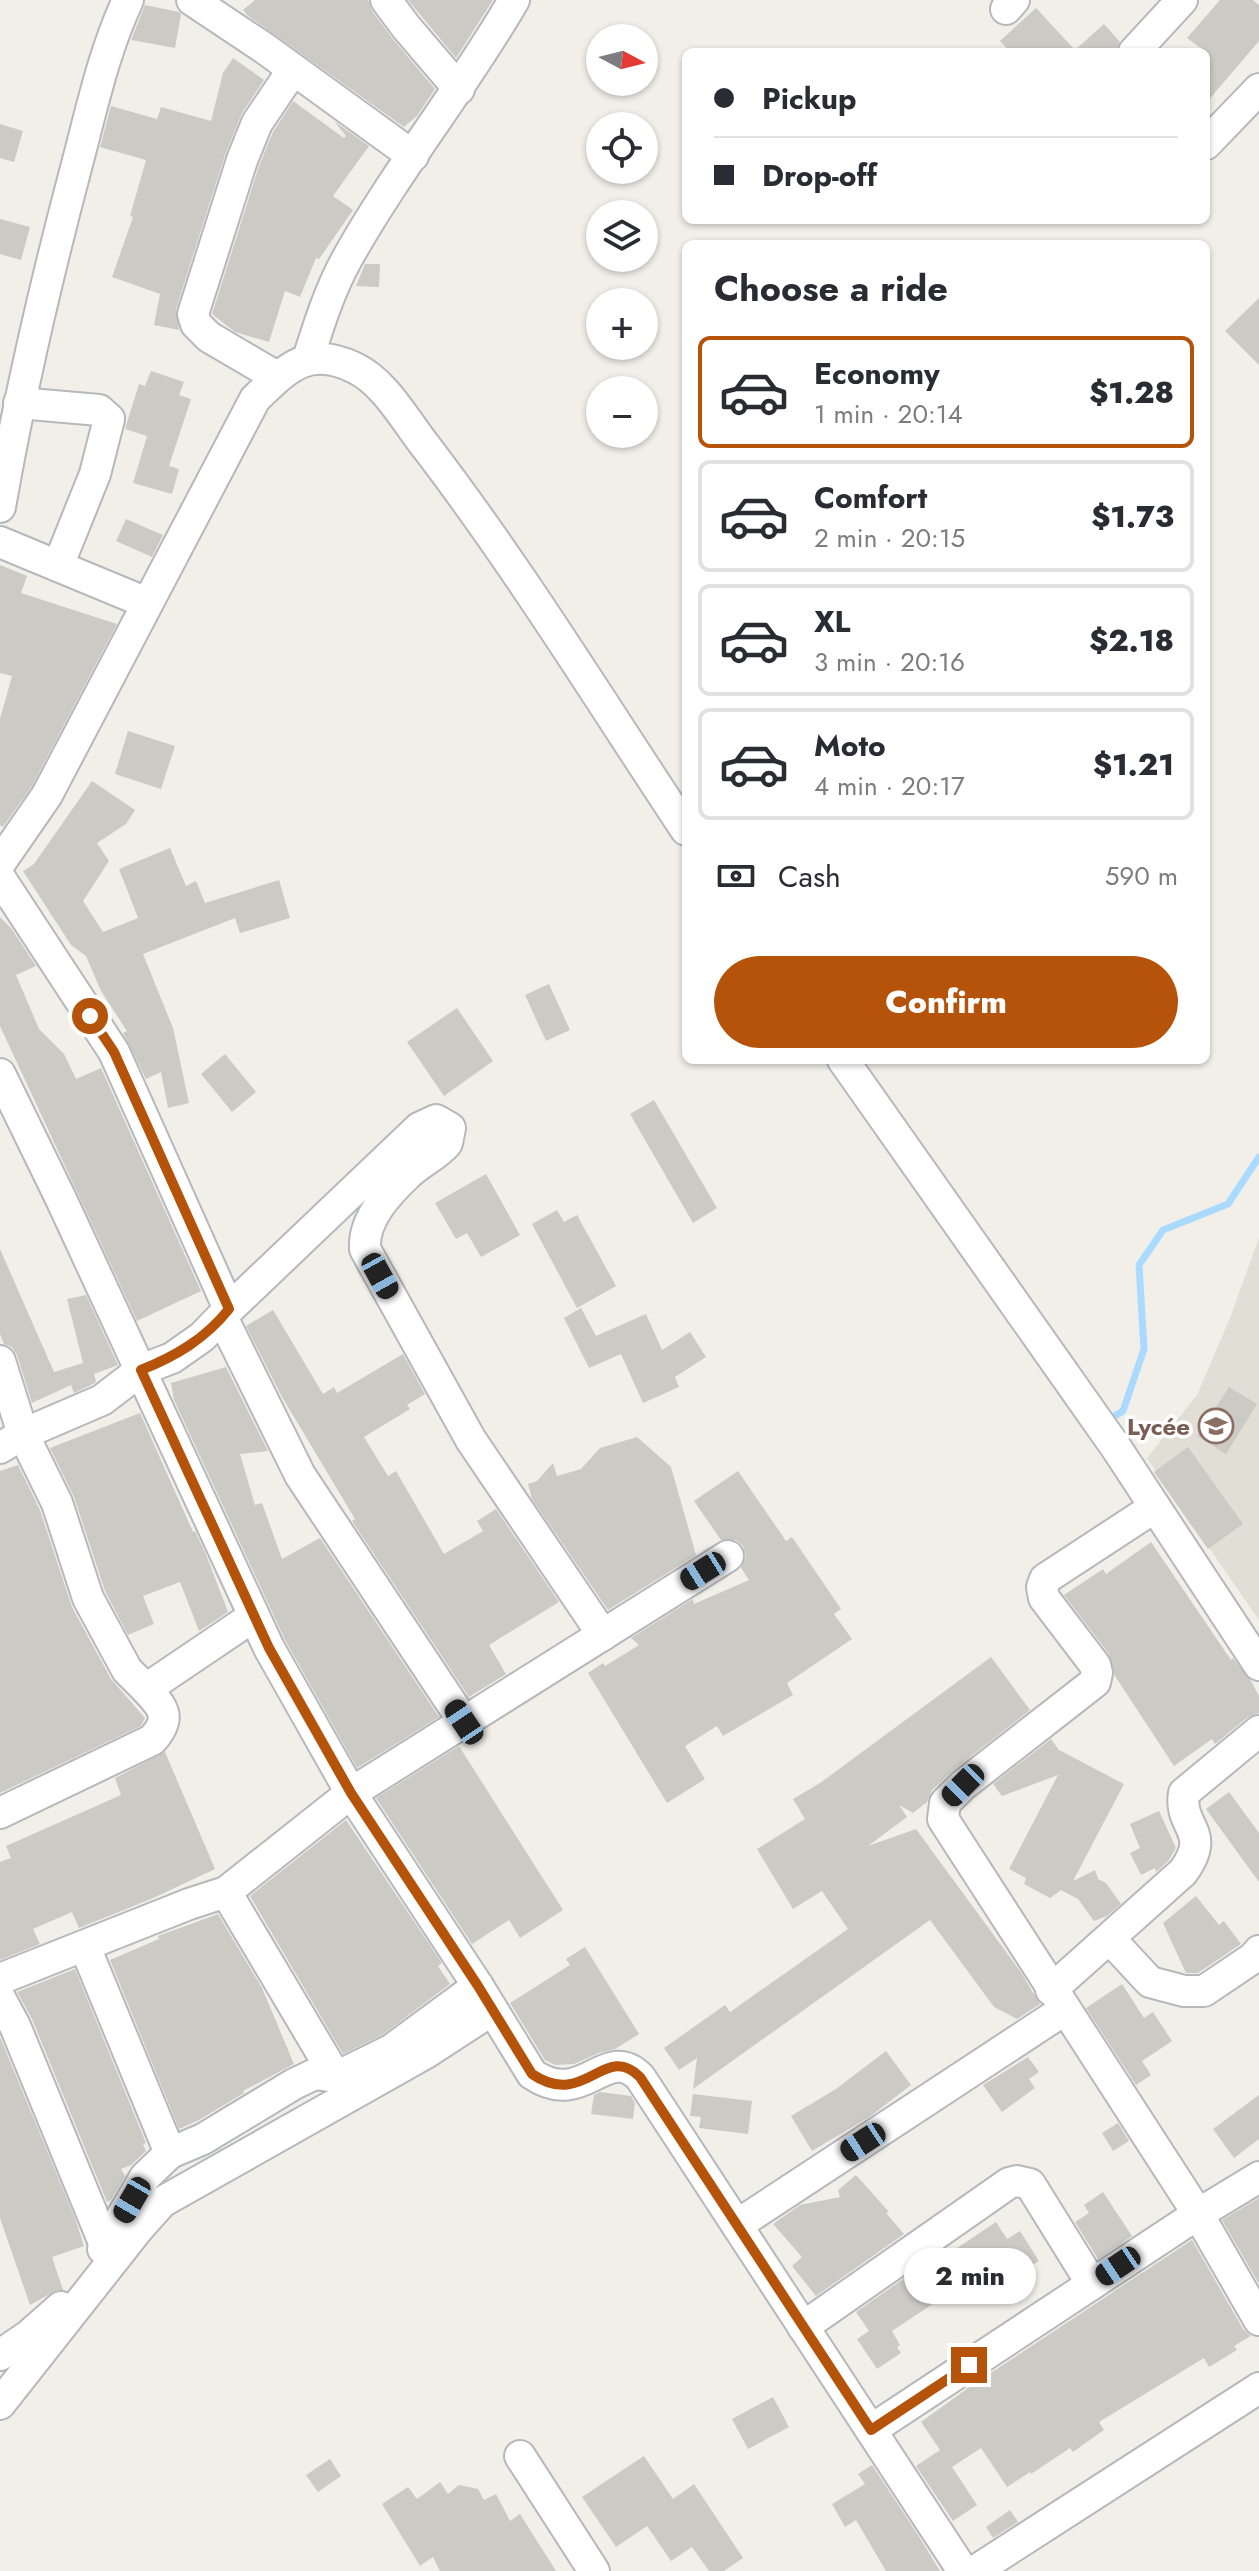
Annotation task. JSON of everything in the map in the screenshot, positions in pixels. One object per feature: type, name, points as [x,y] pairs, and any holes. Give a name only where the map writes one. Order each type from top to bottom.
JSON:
[{"type":"street","points":[[0,507],[19,403],[50,265],[100,78],[128,0]]},
{"type":"street","points":[[193,0],[413,156]]},
{"type":"street","points":[[386,0],[459,89]]},
{"type":"street","points":[[308,359],[329,297],[349,257],[514,0]]},
{"type":"street","points":[[1138,48],[1182,0]]},
{"type":"street","points":[[277,377],[201,331],[193,314],[242,160],[257,123],[292,71]]},
{"type":"street","points":[[1210,140],[1259,89]]},
{"type":"street","points":[[4,848],[47,795],[255,399],[277,377],[296,363],[308,359],[331,360],[355,368],[377,383],[467,501],[682,824]]},
{"type":"street","points":[[19,403],[99,410],[109,419],[95,474],[58,566]]},
{"type":"street","points":[[0,542],[147,603]]},
{"type":"street","points":[[0,878],[114,1052],[225,1313],[300,1475],[464,1722]]},
{"type":"street","points":[[846,1064],[1115,1446],[1259,1665]]},
{"type":"street","points":[[0,1074],[269,1648],[351,1793],[532,2074],[544,2082],[570,2086],[609,2067],[626,2067],[634,2071],[963,2571]]},
{"type":"street","points":[[12,1441],[102,1400],[141,1370],[172,1358],[202,1337],[419,1128],[436,1120],[450,1128],[449,1138],[443,1148],[407,1175],[370,1219],[366,1228],[365,1249],[471,1440],[603,1635]]},
{"type":"street","points":[[0,1361],[12,1441],[57,1503],[88,1598],[122,1663],[160,1704],[164,1715],[160,1730],[152,1740],[0,1813]]},
{"type":"street","points":[[1155,1507],[1056,1571],[1045,1579],[1042,1587],[1044,1598],[1095,1665],[1095,1682],[963,1785],[945,1803],[943,1812],[946,1826],[1198,2214],[1259,2320]]},
{"type":"street","points":[[0,1979],[226,1892],[351,1793],[728,1556]]},
{"type":"street","points":[[146,1689],[254,1616]]},
{"type":"street","points":[[737,2225],[1058,2000],[1110,1939],[1183,1872],[1194,1857],[1197,1841],[1183,1802],[1184,1793],[1259,1731]]},
{"type":"street","points":[[226,1892],[336,2077]]},
{"type":"street","points":[[1110,1939],[1150,1982],[1195,1993],[1204,1991],[1259,1951]]},
{"type":"street","points":[[85,1947],[170,2153]]},
{"type":"street","points":[[0,1998],[15,2026],[105,2245]]},
{"type":"street","points":[[0,2355],[28,2336],[68,2301],[145,2177],[170,2153],[203,2139],[315,2074],[336,2077],[485,1998]]},
{"type":"street","points":[[0,2404],[162,2202],[426,2053],[485,1998]]},
{"type":"street","points":[[871,2430],[1259,2177]]},
{"type":"street","points":[[803,2327],[1009,2183],[1017,2181],[1030,2184],[1092,2284]]},
{"type":"street","points":[[975,2571],[1259,2388]]},
{"type":"street","points":[[520,2456],[594,2571]]},
{"type":"shaded area","name":"Lycée","points":[[1259,1238],[1259,1620],[1147,1458],[1197,1395],[1230,1318]]},
{"type":"building","points":[[255,0],[368,0],[372,11],[392,38],[435,89],[417,116],[404,127],[247,15],[243,10]]},
{"type":"building","points":[[408,0],[493,0],[456,58]]},
{"type":"building","points":[[1220,0],[1253,0],[1259,5],[1259,41],[1210,98],[1210,48],[1201,48],[1187,38]]},
{"type":"building","points":[[145,5],[181,14],[175,48],[131,40]]},
{"type":"building","points":[[1036,8],[1073,48],[1006,48],[1000,41]]},
{"type":"building","points":[[1104,24],[1120,42],[1118,48],[1077,48]]},
{"type":"building","points":[[233,58],[264,80],[242,113],[225,155],[176,309],[179,330],[154,325],[160,294],[112,277],[133,217],[130,216],[146,160],[100,147],[111,106],[157,119],[161,107],[211,121],[223,73]]},
{"type":"building","points":[[293,101],[344,138],[346,136],[334,121],[369,146],[333,196],[353,210],[319,259],[316,258],[300,297],[285,291],[269,342],[235,332],[212,314],[259,166],[273,132]]},
{"type":"building","points":[[0,124],[23,131],[14,162],[0,158]]},
{"type":"building","points":[[0,219],[30,227],[21,260],[0,254]]},
{"type":"building","points":[[365,264],[380,264],[379,287],[356,286]]},
{"type":"building","points":[[1259,298],[1259,365],[1225,331]]},
{"type":"building","points":[[151,371],[184,382],[179,395],[191,399],[169,466],[179,469],[172,494],[133,483],[147,436],[125,429],[139,384],[145,386]]},
{"type":"building","points":[[126,519],[163,535],[152,557],[116,541]]},
{"type":"building","points":[[0,565],[27,576],[21,593],[117,624],[32,786],[3,827],[0,825],[0,719],[12,676],[0,673]]},
{"type":"building","points":[[128,731],[175,746],[161,789],[115,774]]},
{"type":"building","points":[[92,781],[135,810],[126,824],[97,843],[109,861],[83,901],[103,932],[138,918],[119,869],[170,848],[186,886],[196,881],[205,903],[279,880],[290,918],[240,933],[235,918],[143,954],[173,1028],[189,1103],[168,1108],[161,1072],[146,1079],[123,1033],[127,1031],[101,991],[86,956],[71,945],[23,871],[34,864]]},
{"type":"building","points":[[0,917],[36,966],[16,975],[39,1029],[64,1054],[76,1079],[101,1068],[201,1291],[137,1321],[0,1026]]},
{"type":"building","points":[[549,984],[570,1030],[546,1041],[525,995]]},
{"type":"building","points":[[457,1008],[493,1061],[444,1096],[407,1042]]},
{"type":"building","points":[[225,1054],[256,1092],[232,1112],[201,1074]]},
{"type":"building","points":[[654,1100],[717,1208],[693,1223],[630,1114]]},
{"type":"building","points":[[486,1174],[520,1235],[481,1257],[467,1233],[456,1239],[435,1203]]},
{"type":"building","points":[[557,1210],[564,1222],[577,1215],[616,1286],[577,1308],[532,1224]]},
{"type":"building","points":[[0,1249],[54,1372],[83,1363],[67,1299],[86,1295],[118,1365],[94,1374],[96,1382],[74,1393],[71,1385],[32,1403],[17,1355],[12,1347],[4,1344],[0,1334]]},
{"type":"building","points":[[581,1308],[596,1336],[646,1314],[662,1350],[690,1332],[706,1357],[675,1377],[679,1387],[643,1403],[621,1354],[589,1368],[564,1318]]},
{"type":"building","points":[[273,1310],[323,1394],[334,1387],[337,1393],[403,1354],[425,1394],[407,1405],[410,1409],[364,1437],[388,1476],[396,1471],[444,1554],[483,1531],[477,1521],[496,1509],[559,1602],[489,1645],[506,1674],[469,1697],[352,1521],[355,1519],[282,1397],[246,1326]]},
{"type":"building","points":[[226,1367],[268,1451],[240,1454],[255,1505],[262,1503],[282,1559],[320,1538],[439,1717],[357,1768],[285,1640],[174,1400],[171,1383]]},
{"type":"building","points":[[1229,1387],[1257,1404],[1226,1454],[1197,1436]]},
{"type":"building","points":[[140,1413],[205,1552],[228,1612],[199,1631],[180,1582],[143,1596],[154,1624],[128,1635],[105,1591],[74,1497],[50,1448]]},
{"type":"building","points":[[637,1437],[671,1467],[696,1555],[608,1610],[532,1499],[528,1484],[537,1481],[553,1463],[557,1476],[581,1469],[600,1448]]},
{"type":"building","points":[[1188,1447],[1243,1524],[1208,1549],[1154,1472]]},
{"type":"building","points":[[18,1465],[40,1510],[72,1607],[111,1679],[145,1718],[141,1726],[0,1793],[0,1471]]},
{"type":"building","points":[[738,1471],[786,1541],[792,1537],[841,1609],[834,1614],[852,1639],[787,1683],[793,1695],[723,1736],[717,1726],[685,1746],[705,1779],[667,1803],[588,1673],[639,1645],[631,1638],[693,1599],[694,1604],[749,1580],[741,1568],[746,1556],[743,1546],[736,1540],[721,1540],[694,1501]]},
{"type":"building","points":[[1151,1542],[1259,1696],[1259,1713],[1248,1717],[1215,1744],[1212,1739],[1174,1766],[1115,1676],[1109,1654],[1064,1595],[1103,1569],[1106,1574]]},
{"type":"building","points":[[991,1657],[1030,1710],[952,1771],[932,1790],[927,1802],[913,1813],[899,1805],[907,1817],[868,1846],[916,1829],[1020,1971],[1040,2004],[1017,2019],[994,2007],[930,1920],[693,2089],[697,2058],[679,2070],[664,2048],[725,2005],[730,2012],[848,1929],[822,1891],[793,1909],[757,1849],[805,1819],[793,1799],[820,1783]]},
{"type":"building","points":[[1051,1739],[1059,1750],[1124,1784],[1073,1881],[1095,1870],[1098,1879],[1106,1883],[1121,1904],[1107,1916],[1094,1921],[1078,1899],[1061,1890],[1050,1898],[1024,1884],[1026,1878],[1009,1869],[1058,1775],[1002,1796],[993,1784]]},
{"type":"building","points":[[459,1746],[563,1910],[520,1938],[509,1920],[472,1944],[376,1798]]},
{"type":"building","points":[[165,1752],[215,1869],[79,1928],[72,1912],[33,1929],[40,1944],[0,1960],[0,1862],[11,1858],[6,1846],[121,1795],[115,1778]]},
{"type":"building","points":[[1229,1792],[1259,1833],[1259,1882],[1206,1809]]},
{"type":"building","points":[[1159,1811],[1176,1848],[1156,1872],[1155,1868],[1141,1875],[1130,1853],[1140,1848],[1130,1824]]},
{"type":"building","points":[[346,1820],[442,1963],[438,1966],[450,1984],[382,2035],[343,2054],[250,1896]]},
{"type":"building","points":[[1196,1896],[1219,1925],[1224,1921],[1241,1944],[1198,1973],[1186,1973],[1163,1923]]},
{"type":"building","points":[[218,1914],[262,1988],[294,2064],[179,2129],[110,1960],[159,1939],[158,1936]]},
{"type":"building","points":[[585,1947],[639,2034],[615,2049],[574,2064],[555,2065],[545,2060],[510,2003],[570,1965],[566,1959]]},
{"type":"building","points":[[75,1969],[146,2143],[143,2144],[146,2151],[131,2165],[121,2169],[125,2176],[107,2202],[32,2019],[17,1992]]},
{"type":"building","points":[[1122,1984],[1144,2018],[1153,2012],[1172,2041],[1142,2061],[1151,2075],[1136,2085],[1086,2008]]},
{"type":"building","points":[[0,2037],[84,2246],[52,2257],[63,2290],[57,2290],[30,2305],[0,2218]]},
{"type":"building","points":[[886,2051],[911,2085],[872,2115],[812,2151],[791,2116],[836,2089]]},
{"type":"building","points":[[1028,2057],[1039,2072],[1029,2079],[1035,2088],[1002,2112],[983,2085]]},
{"type":"building","points":[[600,2092],[631,2096],[635,2103],[633,2119],[591,2114],[594,2095]]},
{"type":"building","points":[[693,2094],[752,2101],[748,2134],[699,2128],[701,2117],[690,2116]]},
{"type":"building","points":[[1259,2095],[1259,2139],[1234,2158],[1213,2129]]},
{"type":"building","points":[[1118,2123],[1129,2141],[1113,2151],[1102,2133]]},
{"type":"building","points":[[856,2175],[904,2234],[816,2296],[792,2266],[802,2257],[773,2224],[800,2205],[840,2197],[838,2190]]},
{"type":"building","points":[[1103,2192],[1132,2236],[1098,2259],[1075,2222],[1089,2213],[1084,2205]]},
{"type":"building","points":[[1259,2198],[1259,2284],[1222,2220]]},
{"type":"building","points":[[996,2222],[1007,2239],[1020,2231],[1039,2261],[1016,2276],[1012,2270],[1007,2272],[999,2260],[892,2331],[901,2353],[877,2369],[857,2339],[869,2331],[856,2312],[929,2261],[932,2265]]},
{"type":"building","points":[[1192,2240],[1243,2329],[1251,2336],[1234,2346],[1237,2350],[1209,2367],[1204,2358],[1099,2422],[1104,2430],[1073,2452],[1070,2448],[1007,2487],[981,2448],[952,2467],[977,2505],[953,2521],[916,2466],[940,2450],[921,2422]]},
{"type":"building","points":[[773,2397],[789,2427],[748,2449],[732,2419]]},
{"type":"building","points":[[644,2456],[673,2499],[694,2484],[743,2558],[724,2571],[709,2571],[692,2547],[671,2561],[647,2526],[616,2547],[582,2497]]},
{"type":"building","points":[[330,2459],[341,2476],[318,2492],[306,2475]]},
{"type":"building","points":[[872,2465],[940,2571],[886,2571],[856,2520],[845,2527],[832,2504],[865,2484],[858,2474]]},
{"type":"building","points":[[440,2482],[448,2494],[459,2485],[478,2489],[484,2500],[496,2494],[510,2521],[520,2514],[556,2571],[440,2571],[433,2557],[420,2566],[382,2504],[408,2487],[417,2499]]},
{"type":"building","points":[[1010,2510],[1018,2522],[993,2538],[986,2527]]},
{"type":"waterway","points":[[1110,1419],[1123,1411],[1144,1349],[1139,1265],[1163,1230],[1228,1204],[1259,1157]]},
{"type":"place","name":"Lycée","points":[[1216,1426]]},
{"type":"route","points":[[90,1016],[114,1052],[229,1309],[189,1347],[172,1358],[141,1370],[269,1648],[351,1793],[532,2074],[557,2086],[570,2086],[609,2067],[618,2066],[626,2067],[640,2077],[871,2430],[969,2365]]}]
